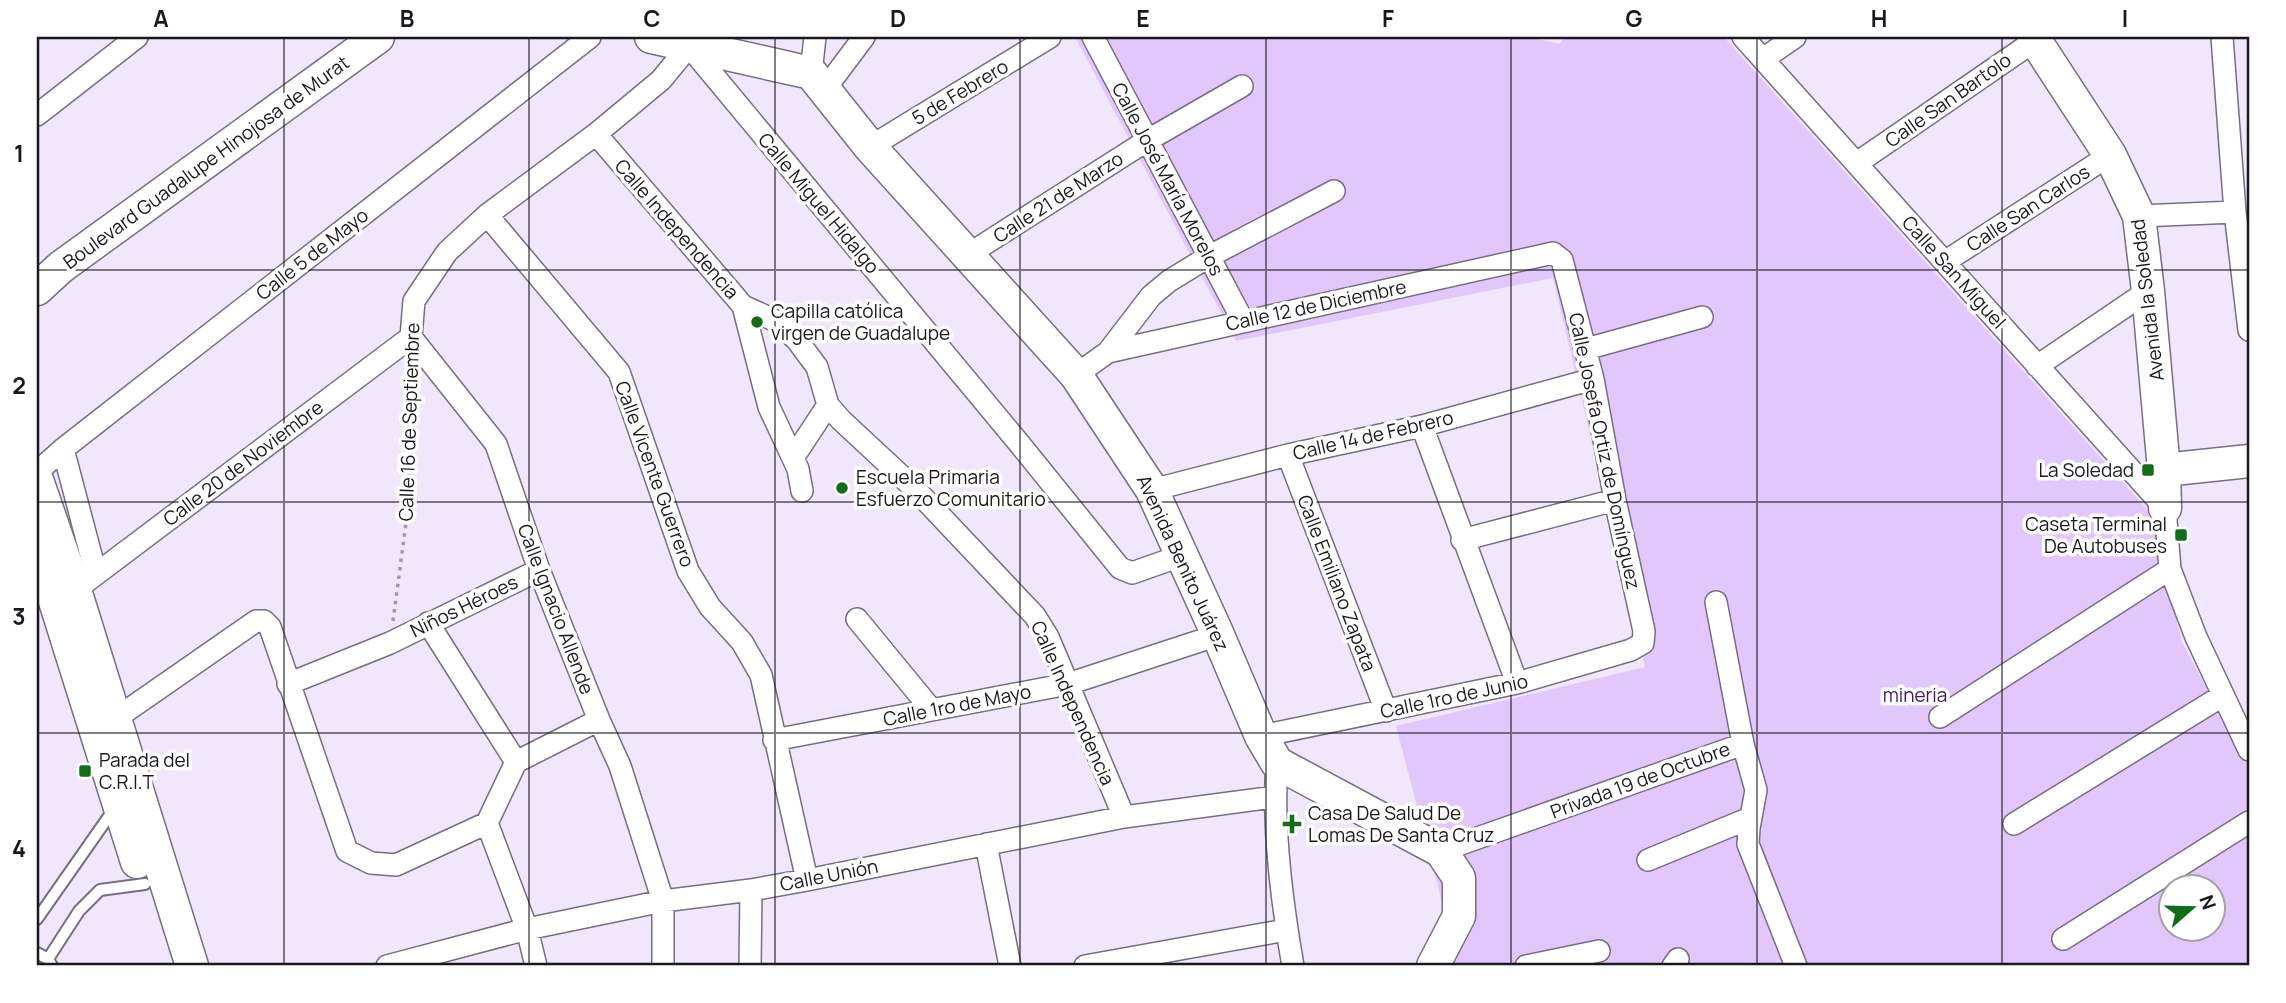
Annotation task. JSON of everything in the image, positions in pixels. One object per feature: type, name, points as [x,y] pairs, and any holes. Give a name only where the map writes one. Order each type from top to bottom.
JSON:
[{"type":"street","points":[[37,115],[136,37]]},
{"type":"street","name":"Boulevard Guadalupe Hinojosa de Murat","points":[[37,289],[61,267],[378,37]]},
{"type":"street","name":"Calle 5 de Mayo","points":[[37,472],[590,37]]},
{"type":"street","points":[[651,37],[818,81]]},
{"type":"street","points":[[815,37],[818,81]]},
{"type":"street","points":[[818,81],[864,37]]},
{"type":"street","name":"5 de Febrero","points":[[870,147],[1050,37]]},
{"type":"street","name":"Calle José María Morelos","points":[[1093,37],[1243,321]]},
{"type":"street","name":"Calle San Miguel","points":[[1743,37],[2165,508]]},
{"type":"street","points":[[1763,59],[1795,37]]},
{"type":"street","points":[[2222,37],[2235,212],[2249,330]]},
{"type":"street","name":"Avenida la Soledad","points":[[2036,38],[2110,155],[2139,216],[2164,470],[2165,508]]},
{"type":"street","name":"Calle San Bartolo","points":[[1857,163],[2036,38]]},
{"type":"street","name":"Calle 16 de Septiembre","points":[[411,337],[414,300],[447,252],[486,215],[596,134],[661,80],[689,46]]},
{"type":"street","name":"Calle Miguel Hidalgo","points":[[689,46],[1018,442],[1119,568],[1132,573],[1183,555]]},
{"type":"street","name":"Avenida Benito Juárez","points":[[818,81],[870,147],[1076,375],[1152,490],[1269,750]]},
{"type":"street","name":"Calle 21 de Marzo","points":[[969,254],[1148,140],[1242,86]]},
{"type":"street","name":"Calle Independencia","points":[[596,134],[743,306],[776,321],[797,340],[817,367],[828,405],[841,420],[913,487],[1035,616],[1048,637],[1124,817]]},
{"type":"street","name":"Calle San Carlos","points":[[1946,261],[2110,155]]},
{"type":"street","points":[[1108,352],[1150,296],[1169,281],[1334,191]]},
{"type":"street","points":[[2139,216],[2235,212]]},
{"type":"street","name":"Calle Vicente Guerrero","points":[[486,215],[619,372],[688,571],[710,607],[742,642],[761,675],[807,880]]},
{"type":"street","name":"Calle 12 de Diciembre","points":[[1076,375],[1108,352],[1553,253],[1562,260]]},
{"type":"street","name":"Calle Josefa Ortiz de Domínguez","points":[[1562,260],[1593,379],[1615,499],[1644,631],[1643,643]]},
{"type":"street","points":[[2037,366],[2148,291]]},
{"type":"street","points":[[743,306],[769,407],[798,469],[802,491]]},
{"type":"street","points":[[1586,349],[1702,317]]},
{"type":"street","name":"Calle Ignacio Allende","points":[[411,337],[496,444],[539,570],[620,766],[663,901],[663,966]]},
{"type":"street","name":"Calle 20 de Noviembre","points":[[85,582],[411,337]]},
{"type":"street","name":"Calle 14 de Febrero","points":[[1152,490],[1288,455],[1422,426],[1593,379]]},
{"type":"street","points":[[793,458],[828,405]]},
{"type":"street","points":[[1422,426],[1517,683]]},
{"type":"street","points":[[63,449],[85,582],[115,719],[191,966]]},
{"type":"street","name":"Calle Emiliano Zapata","points":[[1288,455],[1386,711]]},
{"type":"street","points":[[2164,470],[2249,461]]},
{"type":"street","points":[[37,480],[85,582]]},
{"type":"street","points":[[1462,540],[1615,499]]},
{"type":"street","points":[[2165,508],[2169,569],[2222,696],[2249,750]]},
{"type":"street","points":[[37,544],[171,966]]},
{"type":"street","points":[[1940,717],[2169,569]]},
{"type":"street","name":"Niños Héroes","points":[[390,643],[539,570]]},
{"type":"street","name":"Privada 19 de Octubre","points":[[1441,851],[1743,744],[1716,602]]},
{"type":"street","points":[[857,619],[931,709]]},
{"type":"street","points":[[115,719],[256,621],[264,621],[270,627],[346,851],[371,863],[396,865],[486,823],[516,762],[599,720]]},
{"type":"street","points":[[428,624],[516,762]]},
{"type":"street","name":"Calle 1ro de Mayo","points":[[774,740],[1068,684],[1218,635]]},
{"type":"street","points":[[288,684],[390,643]]},
{"type":"street","name":"Calle 1ro de Junio","points":[[1269,750],[1386,711],[1517,683],[1631,650],[1643,643]]},
{"type":"street","points":[[2014,824],[2222,696]]},
{"type":"street","points":[[1743,744],[1755,790],[1748,844],[1796,966]]},
{"type":"street","points":[[1269,750],[1286,930],[1293,966]]},
{"type":"street","points":[[1269,750],[1441,851],[1460,878],[1459,916],[1433,966]]},
{"type":"street","name":"Calle Unión","points":[[387,966],[527,929],[663,901],[807,880],[1124,817],[1274,797]]},
{"type":"street","points":[[1648,860],[1750,818]]},
{"type":"street","points":[[2063,939],[2249,822]]},
{"type":"street","points":[[486,823],[527,929],[536,966]]},
{"type":"street","points":[[986,844],[1010,966]]},
{"type":"street","points":[[750,966],[751,890]]},
{"type":"street","points":[[1085,966],[1286,930]]},
{"type":"street","points":[[1526,966],[1599,951]]},
{"type":"lane","points":[[37,919],[118,804]]},
{"type":"lane","points":[[37,953],[50,963],[79,911],[100,890],[145,884]]},
{"type":"path","name":"Calle 16 de Septiembre","points":[[390,643],[409,500],[411,337]]},
{"type":"green space","name":"mineria","points":[[1075,37],[1529,37],[1560,44],[1564,37],[1724,37],[2163,527],[2165,571],[2182,642],[2249,768],[2249,966],[1438,966],[1452,940],[1396,726],[1645,667],[1553,278],[1236,341]]},
{"type":"place","name":"Capilla católica virgen de Guadalupe","points":[[757,322]]},
{"type":"place","name":"La Soledad","points":[[2148,470]]},
{"type":"place","name":"Escuela Primaria Esfuerzo Comunitario","points":[[842,488]]},
{"type":"place","name":"Caseta Terminal De Autobuses","points":[[2181,535]]},
{"type":"place","name":"Parada del C.R.I.T","points":[[85,771]]},
{"type":"place","name":"Casa De Salud De Lomas De Santa Cruz","points":[[1292,824]]}]
